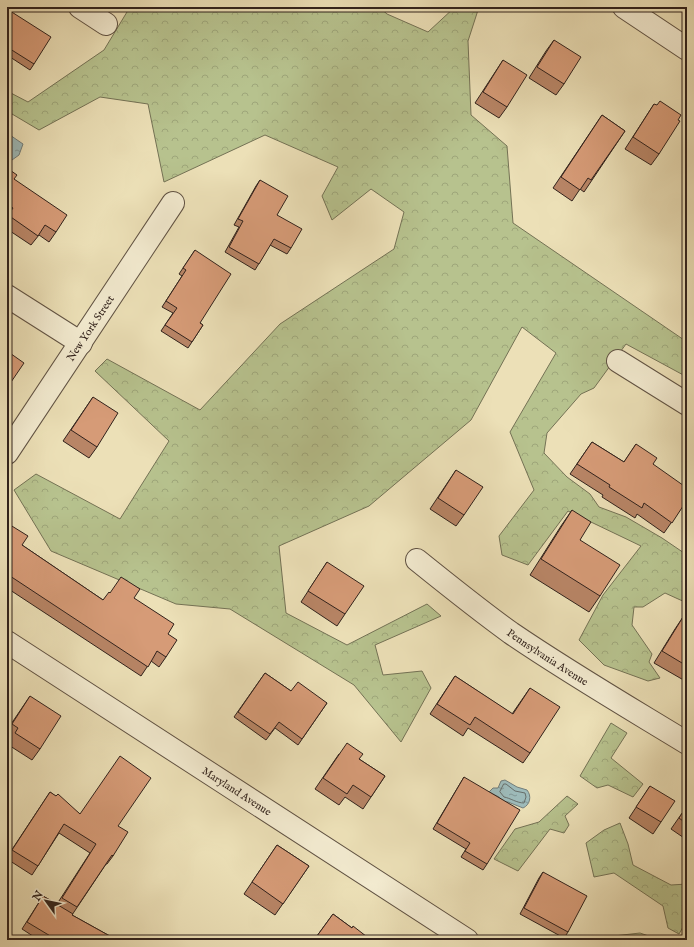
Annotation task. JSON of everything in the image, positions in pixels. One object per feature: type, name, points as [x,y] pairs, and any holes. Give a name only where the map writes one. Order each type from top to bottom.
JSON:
[{"type":"street","points":[[80,7],[106,24]]},
{"type":"street","points":[[624,7],[687,49]]},
{"type":"street","name":"New York Street","points":[[7,453],[173,203]]},
{"type":"street","points":[[7,296],[81,343]]},
{"type":"street","points":[[618,361],[687,404]]},
{"type":"street","name":"Pennsylvania Avenue","points":[[417,560],[485,614],[512,633],[620,703],[687,743]]},
{"type":"street","name":"Maryland Avenue","points":[[7,642],[467,940]]},
{"type":"green space","points":[[130,7],[379,7],[387,14],[428,32],[455,7],[479,7],[468,41],[471,115],[507,146],[513,223],[687,342],[687,377],[626,344],[594,388],[581,394],[547,433],[544,453],[567,477],[590,494],[599,507],[626,517],[662,538],[687,555],[687,603],[665,593],[643,607],[634,607],[632,625],[652,654],[649,662],[660,678],[648,681],[604,665],[579,640],[603,595],[641,546],[568,511],[528,565],[502,555],[499,536],[534,490],[510,432],[556,353],[522,327],[471,420],[369,506],[279,546],[286,613],[347,645],[427,604],[441,616],[375,645],[383,675],[422,671],[431,688],[401,742],[354,685],[230,609],[176,604],[51,551],[14,490],[36,474],[120,519],[169,441],[95,371],[107,359],[200,410],[280,324],[394,249],[404,212],[371,189],[332,220],[322,196],[338,167],[265,135],[164,182],[148,104],[100,97],[39,130],[7,111],[7,91],[28,102],[104,50]]},
{"type":"green space","points":[[611,723],[627,733],[611,758],[643,784],[633,797],[608,785],[597,788],[580,776]]},
{"type":"green space","points":[[567,796],[578,804],[565,816],[569,825],[564,833],[550,829],[518,871],[494,859],[515,829],[539,822]]},
{"type":"green space","points":[[620,823],[628,844],[633,865],[671,885],[687,884],[687,920],[679,934],[668,928],[663,906],[614,873],[594,877],[586,843],[604,830]]},
{"type":"green space","points":[[640,933],[660,940],[603,940],[605,937]]},
{"type":"water","points":[[7,133],[23,144],[19,155],[12,160],[7,156]]},
{"type":"water","points":[[505,780],[529,792],[529,803],[525,807],[523,808],[508,802],[504,802],[499,797],[489,792],[493,788],[498,788],[501,781]]},
{"type":"building","points":[[7,9],[51,37],[34,64],[7,47]]},
{"type":"building","points":[[554,40],[581,57],[564,84],[537,67]]},
{"type":"building","points":[[503,60],[527,75],[507,107],[483,92]]},
{"type":"building","points":[[660,101],[681,115],[678,120],[680,121],[659,154],[633,137],[654,104],[657,105]]},
{"type":"building","points":[[602,115],[625,131],[591,180],[588,178],[580,190],[561,177]]},
{"type":"building","points":[[7,168],[17,175],[14,179],[67,215],[56,232],[45,225],[38,236],[8,215],[13,208],[7,204]]},
{"type":"building","points":[[260,180],[288,196],[277,215],[302,229],[291,248],[274,239],[259,264],[229,247],[243,221],[238,219]]},
{"type":"building","points":[[195,250],[231,274],[200,323],[203,325],[192,342],[165,325],[177,308],[166,301],[186,270],[183,268]]},
{"type":"building","points":[[7,351],[24,363],[7,388]]},
{"type":"building","points":[[93,397],[118,413],[97,447],[71,430]]},
{"type":"building","points":[[592,442],[624,462],[636,444],[657,458],[653,464],[687,488],[687,500],[672,523],[644,503],[642,508],[577,464]]},
{"type":"building","points":[[456,470],[483,487],[464,515],[438,498]]},
{"type":"building","points":[[572,510],[591,522],[580,540],[620,565],[600,596],[541,559]]},
{"type":"building","points":[[7,523],[28,536],[22,545],[103,600],[121,577],[140,589],[134,598],[174,624],[168,634],[177,640],[166,657],[157,651],[148,667],[7,574]]},
{"type":"building","points":[[327,562],[364,586],[345,614],[308,591]]},
{"type":"building","points":[[683,617],[687,620],[687,666],[662,651]]},
{"type":"building","points":[[265,673],[291,691],[298,682],[327,703],[302,739],[279,722],[270,734],[238,712]]},
{"type":"building","points":[[455,676],[513,714],[530,688],[560,707],[530,753],[475,717],[470,725],[437,704]]},
{"type":"building","points":[[30,696],[61,716],[40,749],[15,733],[18,728],[12,724]]},
{"type":"building","points":[[347,743],[363,754],[359,759],[385,776],[371,797],[353,785],[347,794],[323,778]]},
{"type":"building","points":[[120,756],[151,778],[118,826],[128,832],[77,907],[62,898],[96,844],[64,824],[38,866],[12,850],[50,792],[56,796],[58,794],[80,814]]},
{"type":"building","points":[[464,777],[520,810],[487,864],[465,851],[470,843],[437,823]]},
{"type":"building","points":[[650,786],[675,801],[661,822],[636,807]]},
{"type":"building","points":[[687,806],[687,824],[679,818]]},
{"type":"building","points":[[277,845],[309,866],[283,904],[252,882]]},
{"type":"building","points":[[543,872],[587,896],[568,932],[524,908]]},
{"type":"building","points":[[43,896],[73,914],[72,915],[117,940],[57,940],[27,922]]},
{"type":"building","points":[[333,914],[352,928],[353,926],[371,940],[323,940],[317,936]]}]
